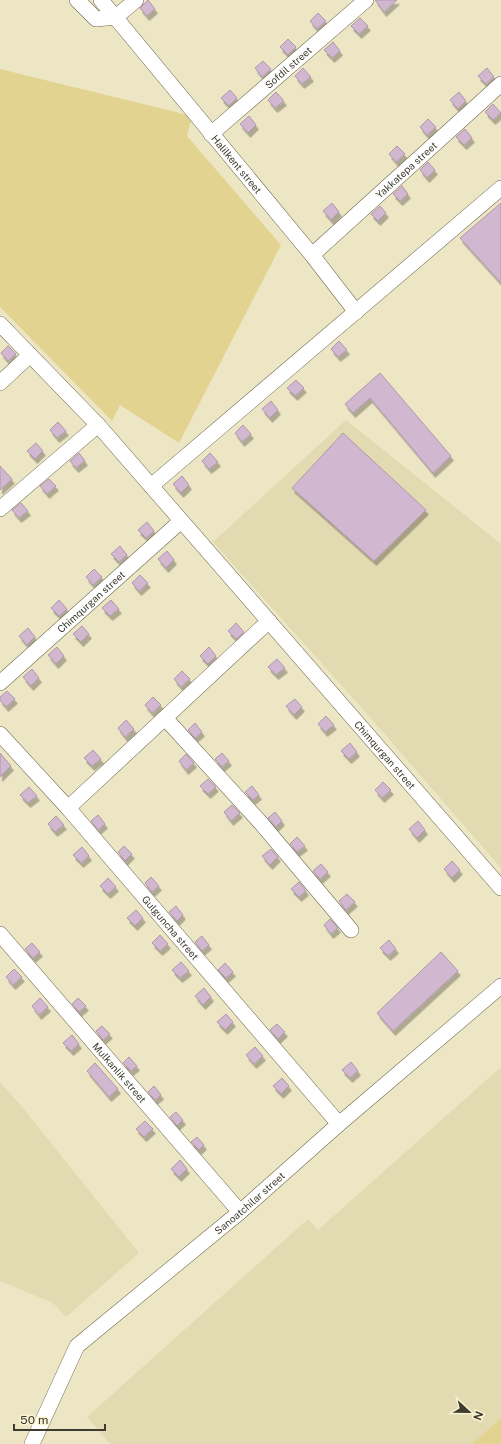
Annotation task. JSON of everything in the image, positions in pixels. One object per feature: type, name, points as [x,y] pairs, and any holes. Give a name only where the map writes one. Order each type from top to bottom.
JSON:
[{"type":"street","points":[[76,0],[96,19],[116,17],[136,0]]},
{"type":"street","name":"Halilkent street","points":[[101,0],[312,256],[356,312]]},
{"type":"street","name":"Sofdil street","points":[[211,134],[366,0]]},
{"type":"street","name":"Yakkatepa street","points":[[312,256],[501,84]]},
{"type":"street","points":[[151,486],[501,188]]},
{"type":"street","name":"Chimqurgan street","points":[[0,324],[98,425],[501,888]]},
{"type":"street","points":[[0,382],[30,355]]},
{"type":"street","points":[[0,509],[98,425]]},
{"type":"street","name":"Chimqurgan street","points":[[0,683],[181,521]]},
{"type":"street","points":[[68,808],[269,621]]},
{"type":"street","points":[[164,718],[260,822],[351,930]]},
{"type":"street","name":"Gulguncha street","points":[[0,734],[68,808],[338,1124]]},
{"type":"street","name":"Mulkanlik street","points":[[0,934],[240,1212]]},
{"type":"street","name":"Sanoatchilar street","points":[[32,1444],[77,1346],[240,1212],[338,1124],[501,986]]},
{"type":"shaded area","points":[[0,69],[192,116],[187,136],[281,245],[179,443],[120,405],[112,421],[0,307]]},
{"type":"shaded area","points":[[346,420],[501,544],[501,868],[368,715],[213,542]]},
{"type":"shaded area","points":[[501,1067],[501,1418],[472,1444],[110,1444],[87,1417],[308,1219],[318,1230]]},
{"type":"shaded area","points":[[0,1082],[23,1108],[139,1253],[66,1317],[53,1303],[0,1281]]},
{"type":"shaded area","points":[[501,1418],[501,1444],[472,1444]]},
{"type":"building","points":[[148,0],[155,9],[147,16],[140,8]]},
{"type":"building","points":[[375,0],[397,0],[384,12]]},
{"type":"building","points":[[318,13],[326,21],[317,29],[310,21]]},
{"type":"building","points":[[360,18],[368,26],[359,34],[351,26]]},
{"type":"building","points":[[288,39],[296,47],[288,55],[280,47]]},
{"type":"building","points":[[333,42],[340,51],[332,58],[324,50]]},
{"type":"building","points":[[263,61],[271,69],[262,77],[255,68]]},
{"type":"building","points":[[303,68],[311,77],[302,84],[295,76]]},
{"type":"building","points":[[487,68],[494,77],[486,84],[478,76]]},
{"type":"building","points":[[230,90],[237,98],[229,106],[221,98]]},
{"type":"building","points":[[276,92],[284,101],[275,108],[268,100]]},
{"type":"building","points":[[459,92],[466,101],[458,109],[450,100]]},
{"type":"building","points":[[493,104],[501,113],[493,120],[485,112]]},
{"type":"building","points":[[249,116],[256,125],[248,133],[240,124]]},
{"type":"building","points":[[428,119],[436,127],[427,135],[420,127]]},
{"type":"building","points":[[465,129],[472,138],[464,145],[456,137]]},
{"type":"building","points":[[397,146],[405,154],[396,162],[389,154]]},
{"type":"building","points":[[428,162],[435,170],[427,178],[420,170]]},
{"type":"building","points":[[402,186],[408,194],[400,201],[393,194]]},
{"type":"building","points":[[332,203],[339,212],[331,220],[323,211]]},
{"type":"building","points":[[501,203],[501,283],[460,238]]},
{"type":"building","points":[[380,206],[386,213],[378,221],[371,214]]},
{"type":"building","points":[[339,341],[347,350],[338,357],[331,349]]},
{"type":"building","points":[[8,346],[16,354],[8,361],[1,353]]},
{"type":"building","points":[[380,373],[451,456],[433,473],[370,398],[353,413],[345,404]]},
{"type":"building","points":[[296,380],[304,388],[295,396],[287,388]]},
{"type":"building","points":[[271,401],[278,410],[270,418],[262,409]]},
{"type":"building","points":[[58,422],[66,431],[57,438],[50,430]]},
{"type":"building","points":[[243,425],[251,434],[242,442],[235,433]]},
{"type":"building","points":[[343,433],[426,510],[374,561],[292,488]]},
{"type":"building","points":[[36,443],[43,451],[35,459],[27,451]]},
{"type":"building","points":[[79,453],[85,461],[76,468],[70,461]]},
{"type":"building","points":[[210,453],[218,462],[209,469],[202,461]]},
{"type":"building","points":[[0,466],[12,479],[0,490]]},
{"type":"building","points":[[182,476],[189,485],[181,493],[173,484]]},
{"type":"building","points":[[49,479],[56,486],[47,494],[40,486]]},
{"type":"building","points":[[21,503],[28,511],[19,518],[12,510]]},
{"type":"building","points":[[147,522],[154,531],[146,538],[138,530]]},
{"type":"building","points":[[120,546],[127,555],[119,562],[111,554]]},
{"type":"building","points":[[167,551],[174,560],[166,568],[158,559]]},
{"type":"building","points":[[94,569],[102,577],[93,585],[86,577]]},
{"type":"building","points":[[140,575],[148,583],[139,591],[132,583]]},
{"type":"building","points":[[59,600],[67,609],[59,616],[51,608]]},
{"type":"building","points":[[111,600],[119,609],[110,616],[102,608]]},
{"type":"building","points":[[236,623],[244,632],[236,639],[228,631]]},
{"type":"building","points":[[82,626],[89,634],[81,642],[73,634]]},
{"type":"building","points":[[28,628],[35,637],[27,645],[19,636]]},
{"type":"building","points":[[57,647],[64,656],[56,664],[48,655]]},
{"type":"building","points":[[209,647],[216,656],[208,664],[200,656]]},
{"type":"building","points":[[277,659],[285,668],[276,675],[268,667]]},
{"type":"building","points":[[32,669],[39,678],[31,686],[23,677]]},
{"type":"building","points":[[182,671],[190,679],[181,687],[174,679]]},
{"type":"building","points":[[7,691],[15,699],[6,707],[0,700],[0,697]]},
{"type":"building","points":[[153,697],[161,705],[152,713],[145,705]]},
{"type":"building","points":[[295,699],[302,707],[294,715],[286,706]]},
{"type":"building","points":[[326,716],[334,725],[325,732],[318,724]]},
{"type":"building","points":[[126,720],[134,729],[125,737],[118,728]]},
{"type":"building","points":[[195,723],[202,732],[195,738],[188,730]]},
{"type":"building","points":[[350,743],[357,752],[349,759],[341,751]]},
{"type":"building","points":[[93,750],[101,759],[92,766],[84,758]]},
{"type":"building","points":[[0,753],[11,766],[0,777]]},
{"type":"building","points":[[222,753],[229,761],[222,767],[215,759]]},
{"type":"building","points":[[186,754],[194,763],[186,770],[179,761]]},
{"type":"building","points":[[208,779],[216,787],[208,794],[200,786]]},
{"type":"building","points":[[383,782],[391,790],[382,798],[375,790]]},
{"type":"building","points":[[252,786],[259,795],[253,800],[245,792]]},
{"type":"building","points":[[29,787],[37,796],[28,803],[20,795]]},
{"type":"building","points":[[232,805],[240,813],[231,821],[224,812]]},
{"type":"building","points":[[275,812],[282,821],[276,827],[268,818]]},
{"type":"building","points":[[98,815],[105,824],[98,830],[91,821]]},
{"type":"building","points":[[56,816],[64,825],[55,832],[48,824]]},
{"type":"building","points":[[418,821],[425,830],[417,838],[409,829]]},
{"type":"building","points":[[297,837],[305,846],[297,852],[290,844]]},
{"type":"building","points":[[124,846],[132,854],[125,861],[118,852]]},
{"type":"building","points":[[82,847],[89,856],[81,863],[73,855]]},
{"type":"building","points":[[271,849],[278,857],[270,865],[262,856]]},
{"type":"building","points":[[452,861],[460,870],[452,878],[444,869]]},
{"type":"building","points":[[321,864],[328,872],[320,879],[313,871]]},
{"type":"building","points":[[151,877],[159,886],[152,892],[145,883]]},
{"type":"building","points":[[108,878],[116,887],[108,894],[100,886]]},
{"type":"building","points":[[299,882],[306,891],[299,897],[291,889]]},
{"type":"building","points":[[347,894],[355,902],[346,910],[339,901]]},
{"type":"building","points":[[176,906],[183,915],[177,921],[169,912]]},
{"type":"building","points":[[136,910],[143,918],[135,926],[127,918]]},
{"type":"building","points":[[330,919],[338,928],[331,934],[324,925]]},
{"type":"building","points":[[160,935],[168,944],[160,951],[152,943]]},
{"type":"building","points":[[202,936],[209,945],[202,951],[195,942]]},
{"type":"building","points":[[389,940],[396,949],[388,956],[380,948]]},
{"type":"building","points":[[32,943],[40,952],[33,958],[25,949]]},
{"type":"building","points":[[441,952],[458,971],[393,1031],[377,1013]]},
{"type":"building","points":[[181,962],[189,971],[180,978],[172,970]]},
{"type":"building","points":[[225,963],[233,972],[226,978],[218,970]]},
{"type":"building","points":[[14,969],[22,977],[13,985],[6,977]]},
{"type":"building","points":[[204,988],[211,997],[203,1005],[195,996]]},
{"type":"building","points":[[40,998],[48,1007],[39,1015],[32,1006]]},
{"type":"building","points":[[78,998],[86,1006],[79,1012],[72,1004]]},
{"type":"building","points":[[226,1014],[233,1022],[225,1030],[217,1022]]},
{"type":"building","points":[[277,1024],[285,1032],[278,1039],[270,1030]]},
{"type":"building","points":[[102,1026],[110,1034],[103,1040],[96,1031]]},
{"type":"building","points":[[72,1035],[79,1044],[71,1051],[63,1043]]},
{"type":"building","points":[[255,1047],[263,1056],[254,1064],[246,1055]]},
{"type":"building","points":[[129,1057],[137,1066],[131,1071],[123,1063]]},
{"type":"building","points":[[351,1062],[358,1071],[350,1078],[342,1070]]},
{"type":"building","points":[[95,1063],[118,1089],[109,1097],[87,1071]]},
{"type":"building","points":[[282,1078],[289,1086],[281,1094],[273,1086]]},
{"type":"building","points":[[154,1086],[161,1095],[155,1100],[148,1092]]},
{"type":"building","points":[[176,1112],[183,1120],[177,1126],[170,1117]]},
{"type":"building","points":[[145,1121],[153,1129],[144,1137],[136,1129]]},
{"type":"building","points":[[197,1137],[204,1145],[199,1150],[191,1142]]},
{"type":"building","points":[[180,1160],[187,1169],[179,1177],[171,1169]]}]
